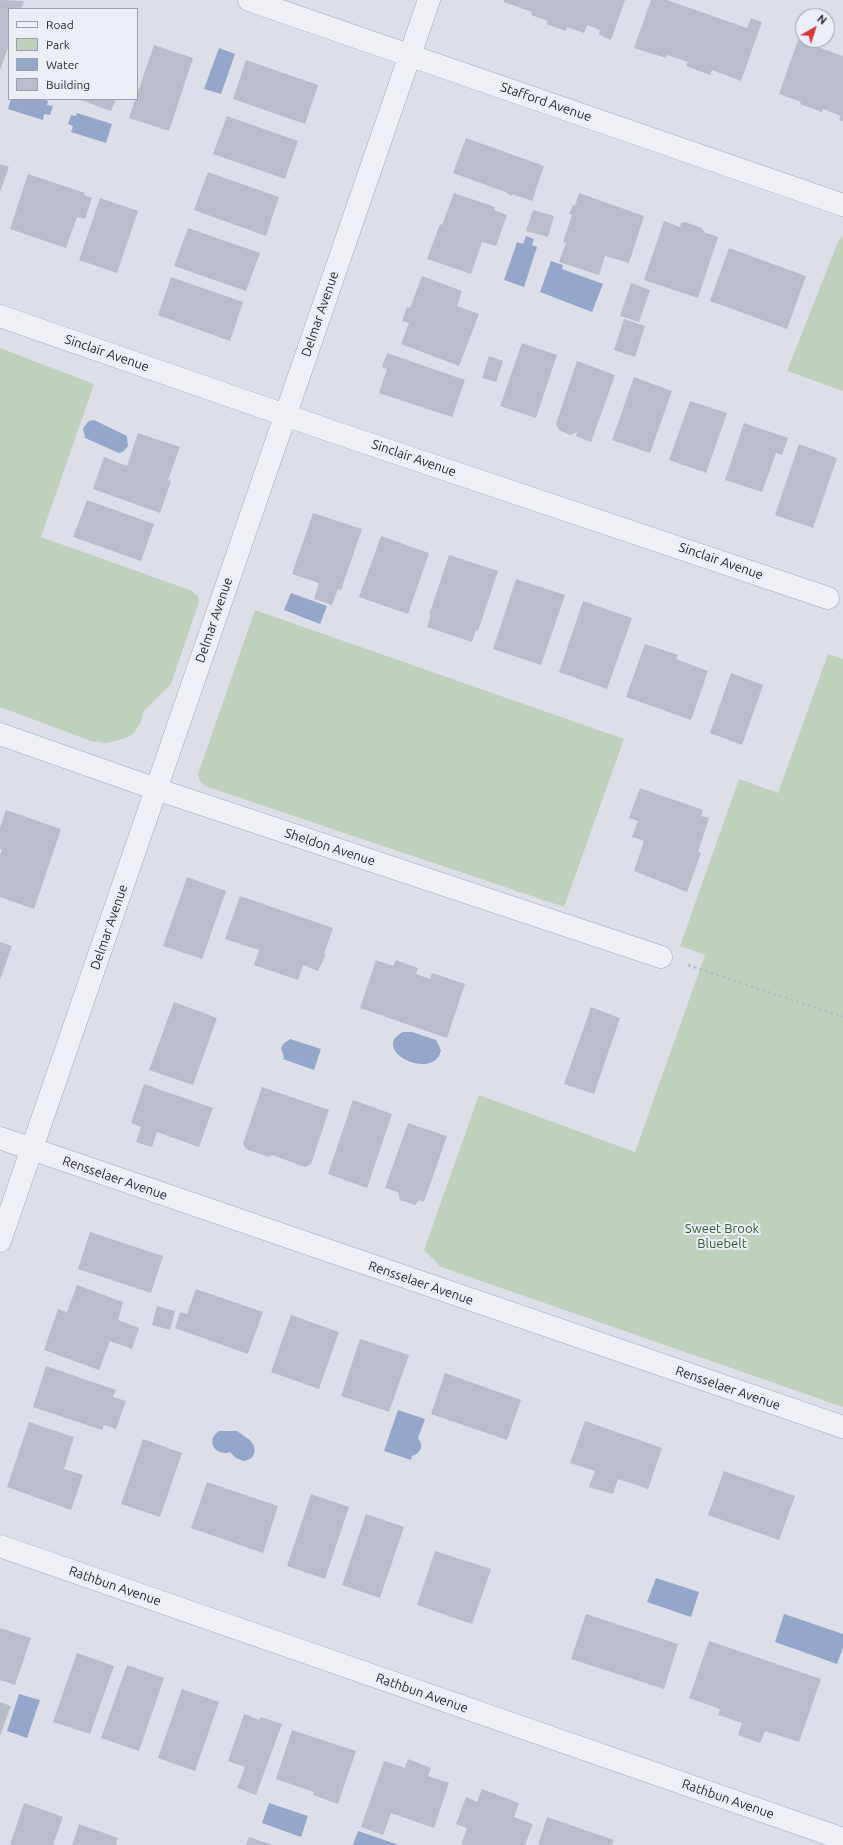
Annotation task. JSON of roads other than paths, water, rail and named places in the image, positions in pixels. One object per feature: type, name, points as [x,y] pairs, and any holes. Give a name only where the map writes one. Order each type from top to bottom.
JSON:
[{"type":"street","name":"Stafford Avenue","points":[[249,0],[843,205]]},
{"type":"street","name":"Delmar Avenue","points":[[0,1241],[429,0]]},
{"type":"street","name":"Sinclair Avenue","points":[[0,316],[285,415],[828,598]]},
{"type":"street","name":"Sheldon Avenue","points":[[0,734],[156,789],[661,956]]},
{"type":"street","name":"Rensselaer Avenue","points":[[0,1138],[843,1427]]},
{"type":"street","name":"Rathbun Avenue","points":[[0,1546],[843,1839]]},
{"type":"water","points":[[219,48],[235,54],[221,94],[204,89]]},
{"type":"water","points":[[11,100],[45,100],[48,101],[47,105],[53,106],[50,115],[44,114],[43,120],[8,109]]},
{"type":"water","points":[[77,113],[112,124],[106,143],[71,132],[73,126],[68,124],[71,115],[76,116]]},
{"type":"water","points":[[526,236],[534,239],[532,245],[537,247],[524,287],[504,280],[517,242],[523,244]]},
{"type":"water","points":[[551,261],[563,265],[562,269],[603,284],[592,312],[540,292]]},
{"type":"water","points":[[94,420],[127,436],[128,446],[124,451],[119,453],[85,438],[83,428],[89,421]]},
{"type":"water","points":[[291,593],[327,606],[320,624],[284,610]]},
{"type":"water","points":[[403,1032],[412,1032],[436,1040],[441,1050],[436,1059],[428,1064],[417,1064],[398,1054],[393,1047],[394,1039]]},
{"type":"water","points":[[290,1039],[321,1049],[314,1070],[283,1059],[284,1057],[281,1048],[284,1043]]},
{"type":"water","points":[[398,1410],[425,1419],[418,1438],[421,1444],[421,1449],[418,1453],[412,1456],[411,1460],[384,1451]]},
{"type":"water","points":[[219,1431],[237,1431],[250,1440],[254,1446],[253,1456],[249,1460],[243,1461],[236,1458],[230,1452],[225,1453],[216,1450],[212,1443],[215,1435]]},
{"type":"water","points":[[656,1578],[699,1592],[691,1617],[647,1602]]},
{"type":"water","points":[[784,1614],[843,1634],[843,1648],[837,1664],[775,1642]]},
{"type":"water","points":[[19,1694],[40,1700],[27,1738],[7,1731]]},
{"type":"water","points":[[269,1803],[308,1816],[301,1837],[262,1823]]},
{"type":"water","points":[[358,1831],[399,1845],[353,1845]]},
{"type":"park label","name":"Sweet Brook Bluebelt","points":[[722,1236]]}]
